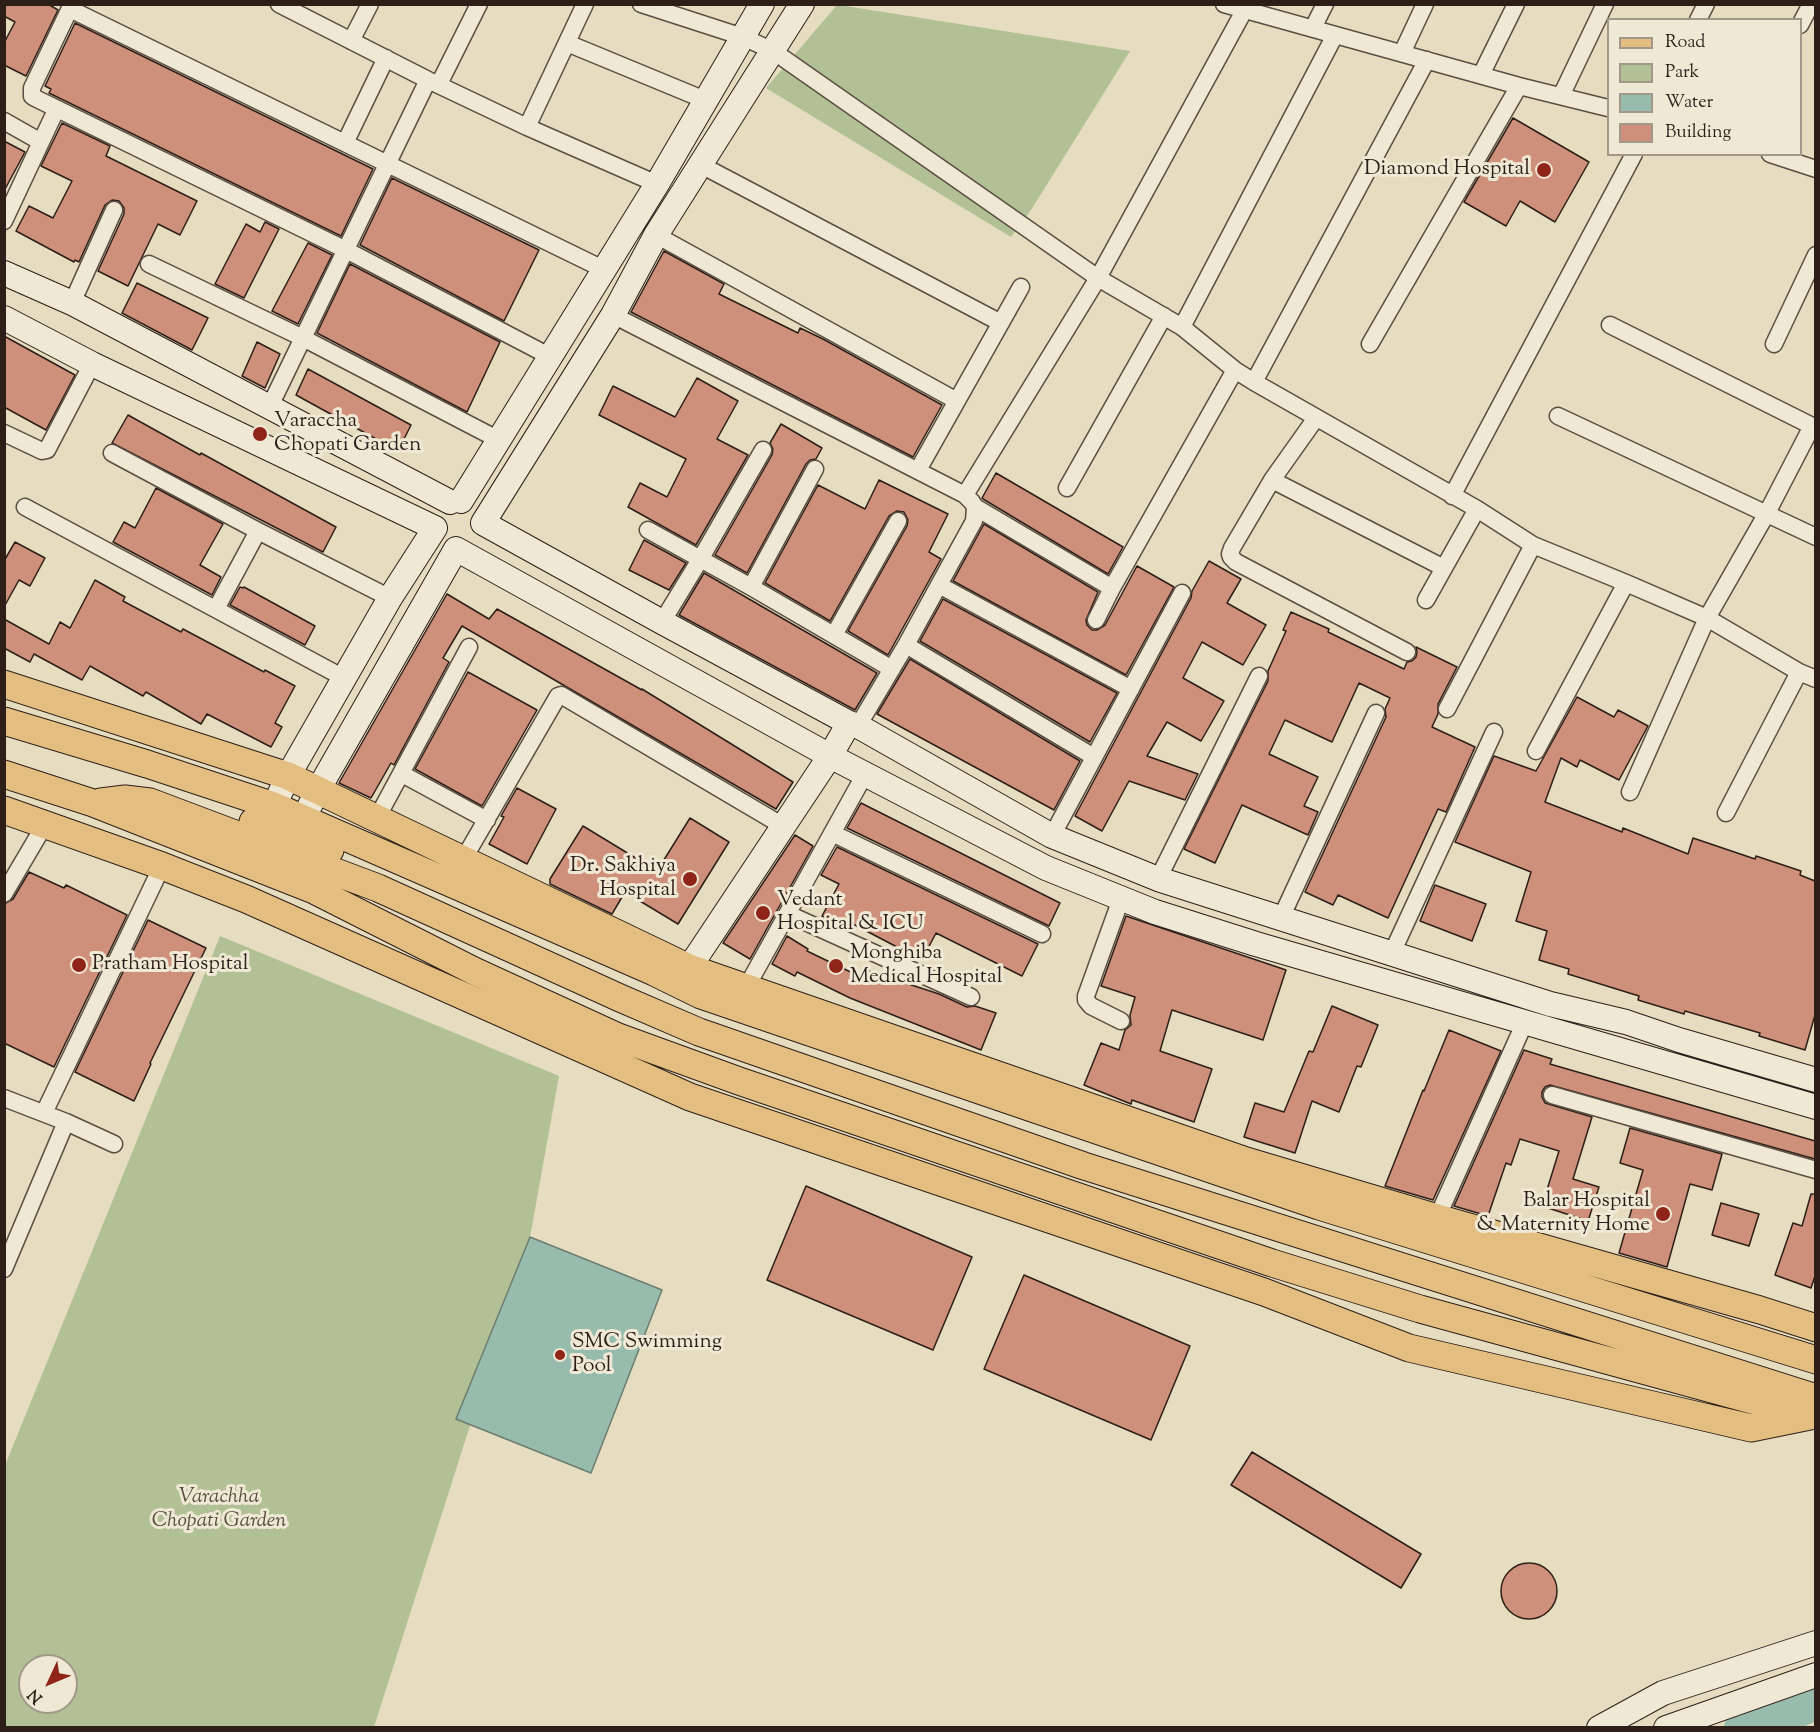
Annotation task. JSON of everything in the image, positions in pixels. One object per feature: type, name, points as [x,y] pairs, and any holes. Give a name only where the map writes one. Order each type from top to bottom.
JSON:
[{"type":"main road","points":[[4,684],[288,776],[689,968],[1239,1159],[1815,1328]]},
{"type":"main road","points":[[37,731],[44,697]]},
{"type":"main road","points":[[4,721],[147,764],[274,806],[654,972],[701,995],[1319,1206],[1815,1360]]},
{"type":"main road","points":[[147,764],[176,795],[310,841],[583,958],[711,1017],[1413,1255],[1815,1377]]},
{"type":"main road","points":[[4,774],[93,803],[314,890],[474,971],[618,1037],[728,1077],[1272,1263],[1420,1309],[1814,1405]]},
{"type":"main road","points":[[93,803],[125,799],[150,802],[378,888],[699,1032],[1084,1166],[1814,1405]]},
{"type":"main road","points":[[4,810],[162,866],[246,899],[690,1097],[1264,1292],[1409,1348],[1751,1428],[1814,1405]]},
{"type":"street","points":[[279,4],[527,127],[657,184]]},
{"type":"street","points":[[351,41],[370,4]]},
{"type":"street","points":[[270,406],[387,164],[479,4]]},
{"type":"street","points":[[527,127],[585,4]]},
{"type":"street","points":[[641,4],[743,37],[773,51],[1098,278],[1182,327],[1235,370],[1254,382],[1477,509],[1533,545],[1707,618],[1815,679]]},
{"type":"street","points":[[762,4],[657,184],[499,440],[455,501],[443,506],[438,512],[435,528],[442,542],[830,756],[1046,868],[1155,912],[1256,944],[1815,1107]]},
{"type":"street","points":[[303,819],[456,549],[472,546],[478,540],[482,533],[483,523],[613,315],[656,235],[802,4]]},
{"type":"street","points":[[1313,28],[1325,4]]},
{"type":"street","points":[[1402,53],[1425,4]]},
{"type":"street","points":[[1481,75],[1516,4]]},
{"type":"street","points":[[1561,96],[1605,4]]},
{"type":"street","points":[[1699,18],[1706,4]]},
{"type":"street","points":[[1802,21],[1811,4]]},
{"type":"street","points":[[1225,5],[1519,86],[1607,108]]},
{"type":"street","points":[[551,357],[346,250],[35,98],[31,92],[71,7],[605,270]]},
{"type":"street","points":[[689,968],[906,645],[974,521],[970,501],[1098,278],[1245,9]]},
{"type":"street","points":[[1182,327],[1335,35]]},
{"type":"street","points":[[567,43],[705,100]]},
{"type":"street","points":[[345,143],[386,58]]},
{"type":"street","points":[[1254,382],[1427,60]]},
{"type":"street","points":[[1370,344],[1519,86]]},
{"type":"street","points":[[4,221],[56,110]]},
{"type":"street","points":[[4,121],[41,142]]},
{"type":"street","points":[[1452,495],[1633,156]]},
{"type":"street","points":[[1776,156],[1815,169]]},
{"type":"street","points":[[701,165],[1001,322]]},
{"type":"street","points":[[72,303],[114,210]]},
{"type":"street","points":[[656,235],[957,401]]},
{"type":"street","points":[[1774,344],[1815,255]]},
{"type":"street","points":[[149,264],[303,338],[499,440]]},
{"type":"street","points":[[4,273],[72,303],[455,501],[472,504],[478,510],[483,523],[854,725],[1052,836],[1158,879],[1550,1004],[1626,1022],[1815,1080]]},
{"type":"street","points":[[918,470],[1021,287]]},
{"type":"street","points":[[613,315],[918,470],[1112,588]]},
{"type":"street","points":[[1067,488],[1164,316]]},
{"type":"street","points":[[5,320],[435,528]]},
{"type":"street","points":[[1610,325],[1814,427],[1707,618],[1630,792]]},
{"type":"street","points":[[4,433],[42,451],[47,450],[92,364]]},
{"type":"street","points":[[1096,620],[1235,370]]},
{"type":"street","points":[[1558,416],[1815,537]]},
{"type":"street","points":[[1316,418],[1272,480],[1232,548],[1231,557],[1236,562],[1407,652]]},
{"type":"street","points":[[662,622],[763,450]]},
{"type":"street","points":[[111,453],[390,598]]},
{"type":"street","points":[[752,586],[815,469]]},
{"type":"street","points":[[1272,480],[1444,568]]},
{"type":"street","points":[[25,507],[344,678]]},
{"type":"street","points":[[1426,600],[1477,509]]},
{"type":"street","points":[[834,635],[898,521]]},
{"type":"street","points":[[274,806],[288,776],[390,598],[435,528]]},
{"type":"street","points":[[648,530],[752,586],[892,669]]},
{"type":"street","points":[[216,609],[258,531]]},
{"type":"street","points":[[1447,709],[1533,545]]},
{"type":"street","points":[[1536,751],[1626,583]]},
{"type":"street","points":[[939,585],[1131,689]]},
{"type":"street","points":[[1052,836],[1182,593]]},
{"type":"street","points":[[906,645],[1094,757]]},
{"type":"street","points":[[377,818],[469,647]]},
{"type":"street","points":[[1726,813],[1799,672]]},
{"type":"street","points":[[1158,879],[1259,676]]},
{"type":"street","points":[[463,860],[558,696],[561,695],[783,826]]},
{"type":"street","points":[[1281,918],[1376,713]]},
{"type":"street","points":[[1392,953],[1494,732]]},
{"type":"street","points":[[402,774],[487,820]]},
{"type":"street","points":[[746,988],[865,774]]},
{"type":"street","points":[[4,894],[44,826]]},
{"type":"street","points":[[832,833],[1042,934]]},
{"type":"street","points":[[44,1113],[162,866]]},
{"type":"street","points":[[1121,898],[1086,996],[1091,1006],[1121,1021]]},
{"type":"street","points":[[788,914],[971,997]]},
{"type":"street","points":[[1437,1218],[1525,1022]]},
{"type":"street","points":[[1552,1095],[1815,1170]]},
{"type":"street","points":[[4,1098],[114,1144]]},
{"type":"street","points":[[5,1267],[66,1122]]},
{"type":"street","points":[[1599,1728],[1663,1693],[1815,1643]]},
{"type":"street","points":[[1624,1728],[1674,1701],[1815,1653]]},
{"type":"street","points":[[1666,1728],[1815,1675]]},
{"type":"street","points":[[1706,1728],[1767,1709],[1815,1688]]},
{"type":"green space","points":[[837,5],[1130,51],[1031,210],[1011,237],[766,88]]},
{"type":"green space","name":"Varachha Chopati Garden","points":[[220,936],[559,1076],[530,1237],[374,1727],[5,1727],[4,1468]]},
{"type":"water","name":"SMC Swimming Pool","points":[[530,1237],[662,1290],[591,1473],[456,1419]]},
{"type":"building","points":[[4,4],[48,4],[58,10],[26,76],[4,65],[4,43],[15,22],[4,16]]},
{"type":"building","points":[[75,23],[373,169],[341,236],[49,93],[51,89],[45,86]]},
{"type":"building","points":[[1513,118],[1589,162],[1555,222],[1520,201],[1506,226],[1464,202]]},
{"type":"building","points":[[62,123],[110,146],[106,156],[197,201],[180,235],[158,224],[128,286],[98,271],[124,214],[124,208],[119,201],[112,200],[105,205],[79,262],[75,260],[74,262],[16,231],[29,206],[53,218],[72,181],[41,166]]},
{"type":"building","points":[[4,141],[25,152],[4,191]]},
{"type":"building","points":[[392,178],[539,250],[504,321],[360,245]]},
{"type":"building","points":[[265,222],[279,229],[244,298],[215,284],[246,224],[260,232]]},
{"type":"building","points":[[308,243],[332,255],[298,324],[272,311]]},
{"type":"building","points":[[664,251],[724,284],[719,294],[798,333],[800,328],[823,339],[942,405],[913,457],[631,312]]},
{"type":"building","points":[[350,264],[500,342],[467,412],[317,333]]},
{"type":"building","points":[[137,283],[208,318],[192,350],[122,313]]},
{"type":"building","points":[[4,336],[75,375],[46,430],[4,407]]},
{"type":"building","points":[[257,342],[280,354],[265,388],[242,376]]},
{"type":"building","points":[[308,369],[411,425],[398,451],[296,395]]},
{"type":"building","points":[[697,378],[738,401],[717,439],[748,455],[696,545],[628,507],[640,483],[667,497],[686,459],[599,415],[613,386],[675,417]]},
{"type":"building","points":[[128,415],[336,527],[323,552],[112,443]]},
{"type":"building","points":[[781,424],[822,448],[816,459],[806,464],[747,573],[715,555],[772,455],[773,449],[770,443]]},
{"type":"building","points":[[996,473],[1123,547],[1108,574],[983,499]]},
{"type":"building","points":[[879,480],[948,514],[929,552],[941,559],[888,655],[848,631],[907,526],[908,520],[904,512],[897,511],[889,516],[830,621],[765,583],[818,485],[865,509]]},
{"type":"building","points":[[156,488],[223,524],[200,565],[221,577],[212,595],[113,542],[124,522],[135,528]]},
{"type":"building","points":[[984,524],[1098,592],[1086,620],[1092,630],[1105,625],[1137,566],[1174,587],[1126,675],[953,581]]},
{"type":"building","points":[[644,540],[686,563],[669,590],[629,570]]},
{"type":"building","points":[[15,542],[45,558],[30,586],[19,580],[4,607],[4,561]]},
{"type":"building","points":[[1209,561],[1241,579],[1227,603],[1266,625],[1243,665],[1202,642],[1183,678],[1224,701],[1201,741],[1167,722],[1147,756],[1198,774],[1185,800],[1129,781],[1102,831],[1075,816]]},
{"type":"building","points":[[704,573],[877,673],[855,710],[679,615]]},
{"type":"building","points":[[95,580],[125,597],[123,601],[181,632],[183,629],[295,686],[275,723],[282,727],[271,747],[207,714],[201,724],[146,692],[143,696],[90,666],[82,680],[34,654],[30,662],[4,648],[4,619],[49,644],[60,622],[70,628]]},
{"type":"building","points":[[240,587],[244,587],[315,626],[305,645],[230,605]]},
{"type":"building","points":[[447,594],[489,619],[497,609],[642,689],[793,782],[776,809],[462,626],[443,658],[449,662],[394,765],[391,763],[371,798],[339,783]]},
{"type":"building","points":[[943,599],[1117,693],[1090,742],[920,641]]},
{"type":"building","points":[[1291,612],[1329,629],[1328,632],[1404,669],[1407,662],[1416,657],[1416,647],[1457,667],[1438,704],[1438,714],[1432,727],[1475,747],[1446,812],[1438,809],[1388,918],[1338,895],[1333,905],[1305,892],[1386,717],[1385,709],[1390,698],[1359,683],[1332,742],[1285,720],[1269,754],[1318,777],[1304,806],[1318,812],[1308,835],[1242,805],[1215,863],[1184,849],[1268,681],[1268,671],[1286,631],[1283,630]]},
{"type":"building","points":[[910,659],[1080,761],[1054,810],[877,714]]},
{"type":"building","points":[[468,672],[537,710],[482,806],[415,769]]},
{"type":"building","points":[[1577,697],[1614,717],[1618,710],[1648,726],[1619,780],[1580,760],[1577,767],[1561,758],[1545,802],[1622,832],[1623,828],[1688,854],[1693,838],[1755,859],[1756,856],[1801,871],[1800,875],[1815,881],[1815,1015],[1805,1050],[1759,1036],[1760,1033],[1638,1000],[1639,996],[1568,974],[1569,969],[1539,960],[1547,931],[1516,921],[1531,872],[1455,842],[1494,756],[1536,771]]},
{"type":"building","points":[[517,788],[556,809],[527,864],[489,844]]},
{"type":"building","points":[[861,803],[1060,903],[1049,926],[847,828]]},
{"type":"building","points":[[690,818],[729,842],[678,924],[625,892],[612,914],[550,884],[550,879],[583,826],[657,871]]},
{"type":"building","points":[[795,835],[813,846],[750,959],[723,943]]},
{"type":"building","points":[[837,847],[1038,944],[1022,976],[936,933],[922,960],[849,922],[846,928],[822,916],[839,884],[821,875]]},
{"type":"building","points":[[29,872],[64,888],[66,885],[127,915],[54,1067],[4,1043],[4,904],[13,899]]},
{"type":"building","points":[[1435,885],[1486,904],[1472,941],[1420,921]]},
{"type":"building","points":[[1126,916],[1286,970],[1263,1040],[1172,1010],[1160,1051],[1212,1069],[1194,1122],[1132,1100],[1131,1104],[1084,1085],[1101,1043],[1119,1050],[1125,1030],[1131,1025],[1130,1015],[1135,997],[1101,986]]},
{"type":"building","points":[[148,920],[206,948],[134,1101],[75,1072]]},
{"type":"building","points":[[787,936],[808,949],[807,951],[865,979],[869,971],[939,994],[967,1007],[975,1006],[996,1013],[981,1050],[850,998],[797,972],[795,976],[772,964]]},
{"type":"building","points":[[1332,1006],[1378,1025],[1361,1067],[1357,1066],[1339,1112],[1312,1101],[1295,1153],[1244,1137],[1255,1103],[1284,1112],[1309,1051],[1313,1052]]},
{"type":"building","points":[[1449,1030],[1501,1051],[1433,1200],[1385,1186]]},
{"type":"building","points":[[1524,1050],[1552,1059],[1550,1064],[1815,1141],[1815,1159],[1550,1085],[1542,1092],[1545,1103],[1592,1117],[1573,1179],[1599,1187],[1588,1221],[1542,1206],[1559,1151],[1520,1139],[1511,1165],[1506,1163],[1488,1216],[1454,1206]]},
{"type":"building","points":[[1630,1128],[1722,1154],[1712,1190],[1690,1184],[1667,1267],[1619,1253],[1643,1170],[1620,1163]]},
{"type":"building","points":[[806,1186],[972,1257],[933,1350],[767,1280]]},
{"type":"building","points":[[1811,1194],[1815,1194],[1815,1276],[1811,1288],[1775,1275],[1793,1223],[1802,1226]]},
{"type":"building","points":[[1721,1203],[1759,1214],[1749,1246],[1712,1235]]},
{"type":"building","points":[[1024,1275],[1190,1346],[1151,1440],[984,1369]]},
{"type":"building","points":[[1252,1452],[1421,1554],[1401,1588],[1231,1485]]},
{"type":"building","points":[[1529,1563],[1540,1565],[1549,1571],[1555,1580],[1557,1591],[1555,1602],[1549,1611],[1540,1617],[1529,1619],[1518,1617],[1509,1611],[1503,1602],[1501,1591],[1503,1580],[1509,1571],[1518,1565]]},
{"type":"waterway","points":[[1741,1728],[1785,1716],[1816,1703]]},
{"type":"place","name":"Diamond Hospital","points":[[1544,170]]},
{"type":"place","name":"Varaccha Chopati Garden","points":[[260,434]]},
{"type":"place","name":"Dr. Sakhiya Hospital","points":[[690,879]]},
{"type":"place","name":"Vedant Hospital & ICU","points":[[763,913]]},
{"type":"place","name":"Pratham Hospital","points":[[79,965]]},
{"type":"place","name":"Monghiba Medical Hospital","points":[[836,966]]},
{"type":"place","name":"Balar Hospital & Maternity Home","points":[[1663,1214]]},
{"type":"place","name":"SMC Swimming Pool","points":[[560,1355]]}]
